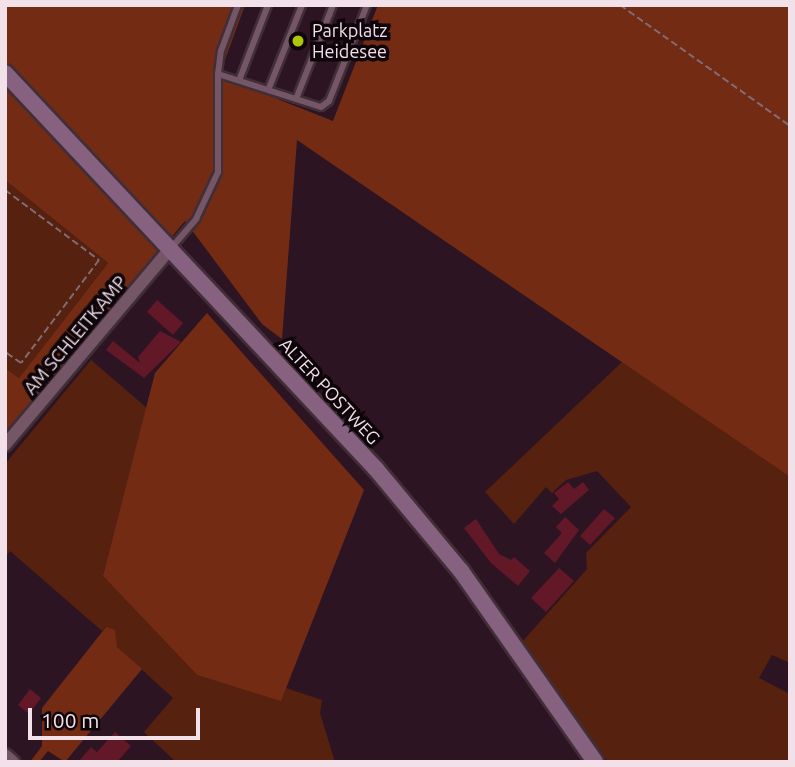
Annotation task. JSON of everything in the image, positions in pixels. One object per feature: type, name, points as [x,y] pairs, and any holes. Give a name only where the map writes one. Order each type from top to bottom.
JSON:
[{"type":"main road","name":"ALTER POSTWEG","points":[[5,73],[172,247],[434,536],[595,762]]},
{"type":"street","name":"AM SCHLEITKAMP","points":[[5,445],[172,247]]},
{"type":"street","points":[[5,755],[13,762]]},
{"type":"lane","points":[[172,247],[196,219],[218,172],[218,74],[221,51],[238,5]]},
{"type":"lane","points":[[240,78],[268,5]]},
{"type":"lane","points":[[269,88],[302,5]]},
{"type":"lane","points":[[296,99],[333,5]]},
{"type":"lane","points":[[218,74],[240,78],[321,107],[329,101],[367,5]]},
{"type":"path","points":[[621,5],[790,126]]},
{"type":"path","points":[[5,190],[99,260],[21,363],[5,352]]},
{"type":"shaded area","points":[[5,5],[245,5],[219,76],[333,121],[378,5],[790,5],[790,477],[297,140],[282,339],[262,324],[185,221],[5,436],[5,368],[19,378],[108,263],[5,180]]},
{"type":"shaded area","points":[[5,180],[108,263],[19,378],[5,368]]},
{"type":"shaded area","points":[[207,313],[364,490],[281,701],[197,675],[103,576],[155,373]]},
{"type":"shaded area","points":[[91,360],[147,408],[103,576],[197,675],[281,700],[286,688],[322,700],[320,713],[335,762],[176,762],[144,732],[173,698],[117,647],[106,627],[102,631],[10,551],[5,557],[5,464]]},
{"type":"shaded area","points":[[622,362],[790,477],[790,663],[772,655],[759,678],[790,694],[790,762],[608,762],[522,642],[587,569],[586,553],[631,507],[597,471],[566,480],[552,493],[546,487],[514,524],[485,492]]},
{"type":"shaded area","points":[[106,627],[115,630],[117,647],[142,669],[65,762],[48,751],[39,762],[30,762],[42,746],[42,708]]},
{"type":"building","points":[[157,300],[183,323],[173,335],[147,312]]},
{"type":"building","points":[[160,331],[181,342],[144,378],[106,350],[113,341],[140,363],[138,357]]},
{"type":"building","points":[[568,482],[574,489],[583,482],[589,490],[561,514],[552,506],[559,499],[554,493]]},
{"type":"building","points":[[604,509],[615,518],[590,545],[580,536]]},
{"type":"building","points":[[565,517],[579,530],[555,563],[544,553],[562,533],[556,527]]},
{"type":"building","points":[[476,519],[499,554],[511,560],[514,557],[530,571],[518,586],[491,563],[464,528]]},
{"type":"building","points":[[559,568],[574,581],[546,612],[531,598]]},
{"type":"building","points":[[30,689],[41,698],[29,714],[18,705]]},
{"type":"building","points":[[115,732],[131,746],[117,762],[78,762],[91,747],[97,752]]},
{"type":"place","name":"Parkplatz Heidesee","points":[[298,41]]}]
